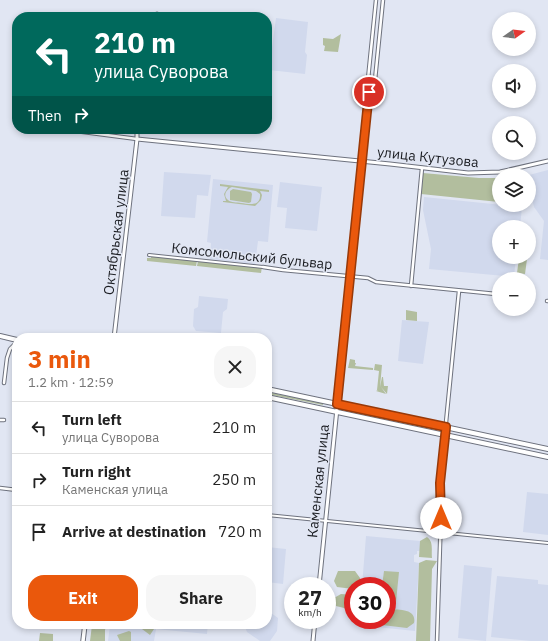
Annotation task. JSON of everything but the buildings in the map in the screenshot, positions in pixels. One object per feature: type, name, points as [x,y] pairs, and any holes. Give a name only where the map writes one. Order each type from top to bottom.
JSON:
[{"type":"main road","points":[[0,336],[12,340]]},
{"type":"main road","points":[[272,390],[548,449]]},
{"type":"main road","points":[[272,398],[548,457]]},
{"type":"main road","points":[[83,641],[84,629]]},
{"type":"street","name":"Каменская улица","points":[[320,577],[369,92],[367,89],[376,0]]},
{"type":"street","name":"Каменская улица","points":[[369,92],[374,90],[383,0]]},
{"type":"street","points":[[96,134],[137,140]]},
{"type":"street","name":"Октябрьская улица","points":[[115,333],[137,134]]},
{"type":"street","name":"улица Кутузова","points":[[137,140],[468,173],[500,172],[548,161]]},
{"type":"street","points":[[411,286],[422,168]]},
{"type":"street","name":"Комсомольский бульвар","points":[[149,255],[368,278],[376,282],[492,294]]},
{"type":"street","points":[[437,641],[440,483],[459,291]]},
{"type":"street","points":[[4,383],[10,349],[12,347]]},
{"type":"street","points":[[0,488],[12,489]]},
{"type":"street","points":[[272,515],[440,533],[473,534],[548,542]]},
{"type":"street","points":[[313,641],[314,629]]},
{"type":"shaded area","points":[[276,18],[308,22],[305,52],[307,55],[305,74],[272,70],[272,48]]},
{"type":"shaded area","points":[[548,170],[548,260],[540,259],[544,221],[536,210],[536,173]]},
{"type":"shaded area","points":[[164,172],[211,175],[208,196],[197,195],[195,218],[161,216]]},
{"type":"shaded area","points":[[213,179],[273,185],[268,242],[258,241],[255,264],[210,259],[211,243],[207,242]]},
{"type":"shaded area","points":[[280,182],[322,187],[317,231],[285,228],[287,208],[277,207]]},
{"type":"shaded area","points":[[424,197],[492,204],[492,212],[522,212],[521,220],[492,220],[492,264],[515,264],[514,272],[492,272],[492,275],[429,269],[431,249],[423,210]]},
{"type":"shaded area","points":[[199,296],[228,299],[227,309],[223,312],[221,333],[196,331],[193,326],[194,309],[198,307]]},
{"type":"shaded area","points":[[402,320],[429,322],[423,364],[398,361]]},
{"type":"shaded area","points":[[527,492],[548,494],[548,535],[523,532]]},
{"type":"shaded area","points":[[366,536],[420,541],[420,551],[417,551],[417,554],[414,555],[414,562],[419,563],[415,631],[396,629],[396,577],[363,577]]},
{"type":"shaded area","points":[[272,548],[286,549],[283,584],[272,583]]},
{"type":"shaded area","points":[[464,565],[492,568],[486,641],[458,638]]},
{"type":"shaded area","points":[[497,576],[538,580],[538,584],[548,585],[548,641],[491,637]]},
{"type":"shaded area","points":[[272,614],[278,618],[277,631],[270,641],[260,641],[247,632],[246,629],[272,629]]},
{"type":"shaded area","points":[[110,629],[156,629],[154,641],[108,641]]},
{"type":"shaded area","points":[[156,629],[208,629],[207,634]]},
{"type":"green space","points":[[341,34],[338,52],[324,51],[325,46],[323,45],[323,38],[333,39]]},
{"type":"green space","points":[[423,173],[492,178],[492,201],[421,194]]},
{"type":"green space","points":[[220,184],[269,190],[269,192],[260,191],[262,195],[261,200],[255,206],[223,202],[226,201],[224,194],[228,187],[220,186]],"holes":[[[232,187],[256,191],[260,194],[260,198],[259,201],[254,204],[231,202],[225,196],[228,189]]]},
{"type":"green space","points":[[233,189],[251,192],[251,202],[230,200],[230,191]]},
{"type":"green space","points":[[151,256],[197,261],[196,266],[147,261],[147,258],[151,258]]},
{"type":"green space","points":[[198,261],[262,267],[261,273],[197,266]]},
{"type":"green space","points":[[518,264],[526,264],[525,272],[517,272]]},
{"type":"green space","points":[[406,310],[417,312],[417,321],[406,320]]},
{"type":"green space","points":[[350,359],[355,360],[355,366],[373,368],[373,370],[348,368]]},
{"type":"green space","points":[[375,364],[382,365],[380,387],[383,377],[384,386],[388,386],[387,394],[381,387],[386,394],[376,391],[378,390],[379,371],[374,370]]},
{"type":"green space","points":[[272,393],[323,403],[323,405],[272,395]]},
{"type":"green space","points":[[350,410],[436,428],[436,430],[350,412]]},
{"type":"green space","points":[[427,537],[431,541],[432,558],[419,557],[420,541]]},
{"type":"green space","points":[[426,560],[437,561],[432,569],[430,641],[416,641],[419,563]]},
{"type":"green space","points":[[338,571],[355,571],[359,577],[344,577],[344,588],[337,587],[336,577]]},
{"type":"green space","points":[[384,571],[399,572],[396,602],[396,577],[383,577]]},
{"type":"green space","points":[[344,594],[344,608],[336,606],[336,597]]},
{"type":"green space","points":[[396,610],[410,612],[413,615],[414,623],[407,628],[396,627]]},
{"type":"green space","points":[[92,629],[105,629],[105,641],[90,641]]},
{"type":"green space","points":[[142,629],[154,629],[150,635]]},
{"type":"green space","points":[[129,631],[131,632],[131,641],[120,641],[117,635]]},
{"type":"green space","points":[[40,633],[53,634],[53,641],[39,641]]},
{"type":"route","points":[[369,92],[337,404],[446,427],[440,483],[441,518]]}]
